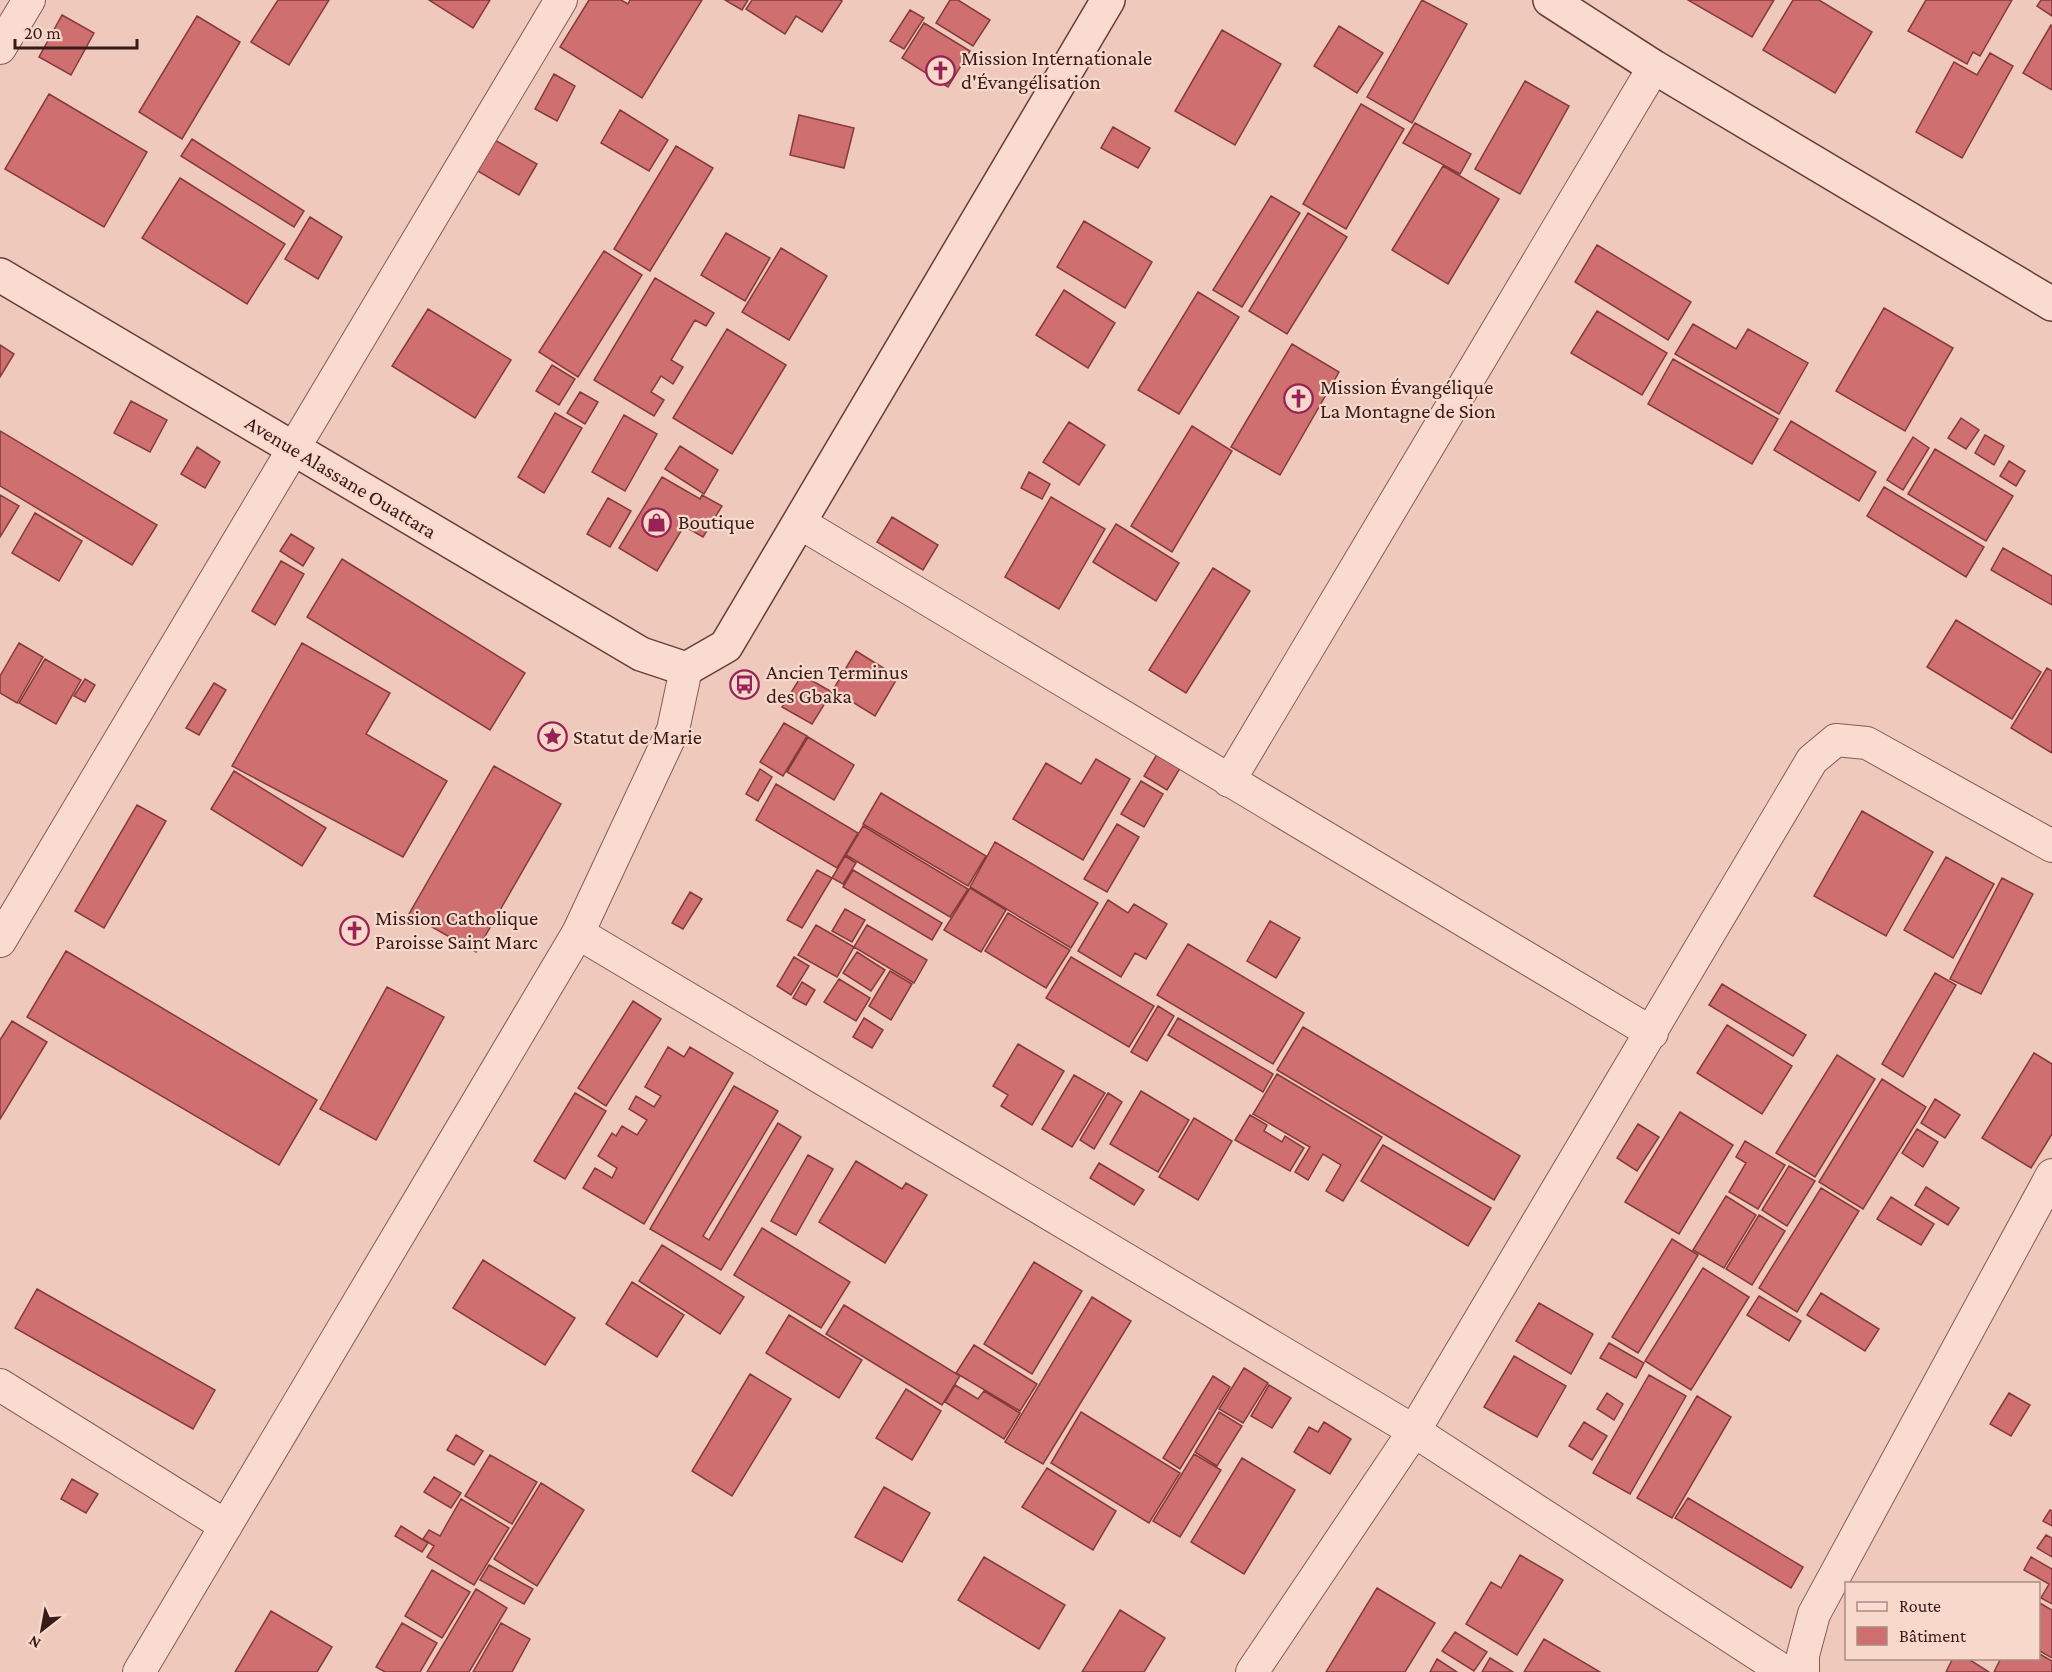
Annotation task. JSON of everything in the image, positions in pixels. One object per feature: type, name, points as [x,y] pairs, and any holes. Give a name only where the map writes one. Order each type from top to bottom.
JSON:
[{"type":"street","points":[[0,48],[29,0]]},
{"type":"street","points":[[0,941],[561,0]]},
{"type":"street","points":[[139,1672],[578,933],[673,730],[686,669],[726,646],[1108,0]]},
{"type":"street","points":[[1550,0],[1654,67],[2052,304]]},
{"type":"street","points":[[1229,781],[1654,67]]},
{"type":"street","name":"Avenue Alassane Ouattara","points":[[0,275],[641,654],[686,669]]},
{"type":"street","points":[[800,523],[1652,1033]]},
{"type":"street","points":[[1252,1672],[1414,1431],[1812,760],[1836,740],[1867,743],[2052,846]]},
{"type":"street","points":[[578,933],[1414,1431],[1785,1672]]},
{"type":"street","points":[[1803,1672],[1803,1655],[1814,1614],[2052,1175]]},
{"type":"street","points":[[0,1385],[225,1526]]},
{"type":"building","points":[[278,0],[329,0],[289,65],[251,42]]},
{"type":"building","points":[[429,0],[490,0],[473,28]]},
{"type":"building","points":[[589,0],[621,0],[628,4],[630,0],[702,0],[642,98],[560,47]]},
{"type":"building","points":[[725,0],[748,0],[742,10]]},
{"type":"building","points":[[752,0],[842,1],[822,32],[796,16],[785,34],[746,9]]},
{"type":"building","points":[[950,0],[958,0],[990,20],[973,46],[936,23]]},
{"type":"building","points":[[1422,0],[1467,24],[1412,123],[1367,97]]},
{"type":"building","points":[[1688,0],[1774,0],[1752,37]]},
{"type":"building","points":[[1793,0],[1819,0],[1872,32],[1835,93],[1763,50]]},
{"type":"building","points":[[1926,0],[2012,0],[1980,56],[1973,52],[1967,64],[1908,31]]},
{"type":"building","points":[[2041,0],[2052,0],[2052,16],[2037,6]]},
{"type":"building","points":[[910,10],[924,18],[904,49],[890,41]]},
{"type":"building","points":[[62,15],[94,33],[71,75],[39,57]]},
{"type":"building","points":[[197,16],[240,42],[182,139],[139,112]]},
{"type":"building","points":[[924,23],[970,51],[948,87],[902,58]]},
{"type":"building","points":[[1339,26],[1383,53],[1357,93],[1314,66]]},
{"type":"building","points":[[2052,26],[2052,90],[2023,73]]},
{"type":"building","points":[[1222,30],[1281,64],[1235,145],[1175,111]]},
{"type":"building","points":[[1990,53],[2013,66],[1962,158],[1916,132],[1954,62],[1977,75]]},
{"type":"building","points":[[554,74],[575,86],[557,121],[535,109]]},
{"type":"building","points":[[1525,81],[1569,106],[1520,194],[1475,169]]},
{"type":"building","points":[[49,94],[147,152],[104,227],[5,169]]},
{"type":"building","points":[[1361,104],[1404,129],[1346,229],[1303,204]]},
{"type":"building","points":[[620,110],[668,140],[649,171],[601,143]]},
{"type":"building","points":[[799,115],[854,128],[844,168],[790,155]]},
{"type":"building","points":[[1415,123],[1471,154],[1460,174],[1403,143]]},
{"type":"building","points":[[1113,127],[1150,148],[1138,168],[1101,148]]},
{"type":"building","points":[[192,139],[304,211],[294,227],[181,156]]},
{"type":"building","points":[[493,139],[537,164],[519,195],[476,170]]},
{"type":"building","points":[[676,146],[713,168],[650,271],[614,249]]},
{"type":"building","points":[[1443,166],[1499,199],[1448,284],[1392,250]]},
{"type":"building","points":[[180,178],[285,244],[247,304],[142,238]]},
{"type":"building","points":[[1271,196],[1300,213],[1242,307],[1213,290]]},
{"type":"building","points":[[1308,213],[1347,237],[1287,334],[1249,311]]},
{"type":"building","points":[[310,217],[342,237],[318,279],[285,259]]},
{"type":"building","points":[[1084,221],[1152,262],[1125,308],[1057,267]]},
{"type":"building","points":[[726,233],[770,258],[745,301],[701,275]]},
{"type":"building","points":[[1597,245],[1691,302],[1668,340],[1575,282]]},
{"type":"building","points":[[781,248],[827,276],[789,340],[742,312]]},
{"type":"building","points":[[604,251],[642,275],[578,377],[539,352]]},
{"type":"building","points":[[655,278],[714,313],[706,326],[695,320],[671,360],[683,367],[673,384],[661,376],[651,392],[664,400],[654,416],[594,380]]},
{"type":"building","points":[[1064,290],[1115,323],[1088,368],[1036,335]]},
{"type":"building","points":[[1198,292],[1239,317],[1179,414],[1138,390]]},
{"type":"building","points":[[1884,308],[1953,348],[1905,431],[1836,391]]},
{"type":"building","points":[[428,309],[511,360],[475,418],[392,366]]},
{"type":"building","points":[[1597,311],[1667,353],[1642,395],[1571,353]]},
{"type":"building","points":[[1693,324],[1736,349],[1748,329],[1808,363],[1779,414],[1675,354]]},
{"type":"building","points":[[727,329],[786,365],[732,454],[673,418]]},
{"type":"building","points":[[1292,344],[1339,372],[1280,475],[1231,447]]},
{"type":"building","points":[[0,345],[14,354],[0,377]]},
{"type":"building","points":[[1673,359],[1778,419],[1752,464],[1648,404]]},
{"type":"building","points":[[552,365],[575,379],[559,405],[536,391]]},
{"type":"building","points":[[580,392],[598,402],[585,424],[567,413]]},
{"type":"building","points":[[131,401],[167,420],[150,452],[114,433]]},
{"type":"building","points":[[555,413],[582,428],[544,493],[518,477]]},
{"type":"building","points":[[624,415],[657,434],[625,491],[592,472]]},
{"type":"building","points":[[1961,418],[1979,430],[1966,449],[1948,438]]},
{"type":"building","points":[[1791,421],[1876,472],[1859,501],[1774,450]]},
{"type":"building","points":[[1069,422],[1105,445],[1079,485],[1043,462]]},
{"type":"building","points":[[1192,426],[1232,451],[1172,552],[1131,526]]},
{"type":"building","points":[[0,431],[157,525],[132,565],[0,486]]},
{"type":"building","points":[[1985,435],[2004,446],[1994,465],[1975,453]]},
{"type":"building","points":[[1913,437],[1929,448],[1903,490],[1887,480]]},
{"type":"building","points":[[680,446],[718,470],[704,494],[665,469]]},
{"type":"building","points":[[197,447],[220,462],[205,488],[181,474]]},
{"type":"building","points":[[1935,449],[2013,496],[1986,541],[1908,494]]},
{"type":"building","points":[[2009,461],[2025,471],[2016,486],[2000,476]]},
{"type":"building","points":[[1029,472],[1050,484],[1042,499],[1021,488]]},
{"type":"building","points":[[662,477],[700,499],[702,495],[722,506],[703,537],[684,526],[657,571],[619,548]]},
{"type":"building","points":[[1884,487],[1984,547],[1966,577],[1867,516]]},
{"type":"building","points":[[0,495],[19,506],[0,537]]},
{"type":"building","points":[[1051,497],[1105,529],[1059,609],[1005,577]]},
{"type":"building","points":[[608,498],[631,511],[610,547],[587,534]]},
{"type":"building","points":[[35,513],[82,541],[59,581],[12,553]]},
{"type":"building","points":[[892,517],[938,545],[923,570],[877,542]]},
{"type":"building","points":[[1116,524],[1179,563],[1156,601],[1093,562]]},
{"type":"building","points":[[291,534],[314,548],[303,566],[280,551]]},
{"type":"building","points":[[2003,548],[2052,576],[2052,605],[1991,570]]},
{"type":"building","points":[[342,559],[525,673],[490,730],[307,617]]},
{"type":"building","points":[[281,561],[304,574],[275,625],[252,611]]},
{"type":"building","points":[[1213,568],[1250,591],[1186,693],[1149,670]]},
{"type":"building","points":[[1956,620],[2041,672],[2012,719],[1927,667]]},
{"type":"building","points":[[19,643],[43,657],[17,703],[0,693],[0,676]]},
{"type":"building","points":[[302,643],[390,693],[366,734],[447,781],[403,857],[232,766]]},
{"type":"building","points":[[856,651],[898,677],[875,716],[833,690]]},
{"type":"building","points":[[45,659],[81,680],[56,724],[19,703]]},
{"type":"building","points":[[2047,668],[2052,671],[2052,753],[2011,728]]},
{"type":"building","points":[[802,675],[832,692],[812,724],[782,707]]},
{"type":"building","points":[[85,679],[95,685],[85,702],[74,696]]},
{"type":"building","points":[[214,683],[226,690],[199,735],[186,728]]},
{"type":"building","points":[[784,723],[807,736],[783,776],[760,762]]},
{"type":"building","points":[[808,737],[854,765],[834,800],[787,772]]},
{"type":"building","points":[[1162,746],[1185,760],[1167,790],[1144,776]]},
{"type":"building","points":[[1096,759],[1130,779],[1083,860],[1013,819],[1046,763],[1081,784]]},
{"type":"building","points":[[494,766],[561,804],[476,952],[409,914]]},
{"type":"building","points":[[760,769],[772,777],[758,801],[746,794]]},
{"type":"building","points":[[234,771],[326,828],[302,866],[211,809]]},
{"type":"building","points":[[1141,781],[1163,794],[1144,827],[1121,814]]},
{"type":"building","points":[[776,784],[858,833],[837,868],[756,820]]},
{"type":"building","points":[[881,793],[986,856],[968,886],[863,824]]},
{"type":"building","points":[[137,805],[166,821],[104,928],[75,911]]},
{"type":"building","points":[[1862,811],[1933,852],[1886,936],[1814,896]]},
{"type":"building","points":[[1117,824],[1139,837],[1107,892],[1084,879]]},
{"type":"building","points":[[863,826],[968,889],[950,917],[846,855]]},
{"type":"building","points":[[995,842],[1098,903],[1071,948],[970,887]]},
{"type":"building","points":[[845,856],[856,863],[843,884],[832,878]]},
{"type":"building","points":[[1946,857],[1994,884],[1953,958],[1904,930]]},
{"type":"building","points":[[817,870],[832,878],[802,928],[787,920]]},
{"type":"building","points":[[853,870],[942,923],[932,940],[843,887]]},
{"type":"building","points":[[2002,878],[2033,894],[1981,994],[1950,979]]},
{"type":"building","points":[[970,888],[1006,910],[981,952],[944,930]]},
{"type":"building","points":[[690,892],[702,899],[683,929],[672,923]]},
{"type":"building","points":[[1108,900],[1128,913],[1134,904],[1167,924],[1146,959],[1135,953],[1121,977],[1078,951]]},
{"type":"building","points":[[845,909],[865,920],[852,942],[832,931]]},
{"type":"building","points":[[1008,913],[1070,950],[1046,988],[985,951]]},
{"type":"building","points":[[1270,921],[1300,938],[1276,978],[1247,961]]},
{"type":"building","points":[[816,925],[854,947],[837,977],[798,955]]},
{"type":"building","points":[[867,925],[927,960],[914,983],[854,947]]},
{"type":"building","points":[[1188,944],[1304,1013],[1273,1064],[1157,995]]},
{"type":"building","points":[[66,951],[317,1100],[279,1165],[27,1017]]},
{"type":"building","points":[[857,952],[885,970],[871,991],[843,973]]},
{"type":"building","points":[[794,957],[809,966],[791,995],[777,986]]},
{"type":"building","points":[[1071,957],[1154,1006],[1129,1047],[1046,998]]},
{"type":"building","points":[[890,971],[912,984],[891,1020],[869,1006]]},
{"type":"building","points":[[1935,973],[1956,985],[1903,1077],[1882,1064]]},
{"type":"building","points":[[839,979],[870,998],[856,1021],[824,1002]]},
{"type":"building","points":[[802,982],[815,990],[806,1005],[793,998]]},
{"type":"building","points":[[1722,984],[1806,1035],[1793,1056],[1709,1005]]},
{"type":"building","points":[[387,987],[444,1017],[376,1140],[320,1109]]},
{"type":"building","points":[[633,1001],[661,1019],[606,1106],[578,1088]]},
{"type":"building","points":[[1158,1006],[1174,1016],[1147,1061],[1131,1052]]},
{"type":"building","points":[[864,1018],[883,1030],[872,1048],[853,1037]]},
{"type":"building","points":[[1178,1018],[1273,1074],[1263,1092],[1168,1035]]},
{"type":"building","points":[[12,1021],[47,1042],[0,1119],[0,1040]]},
{"type":"building","points":[[1727,1025],[1792,1066],[1762,1114],[1697,1073]]},
{"type":"building","points":[[1303,1027],[1520,1156],[1494,1200],[1277,1070]]},
{"type":"building","points":[[1018,1044],[1064,1071],[1032,1125],[1001,1106],[1008,1095],[993,1086]]},
{"type":"building","points":[[668,1047],[684,1057],[690,1047],[733,1073],[644,1224],[583,1188],[595,1168],[612,1178],[617,1168],[598,1156],[612,1133],[616,1136],[622,1126],[637,1135],[647,1120],[629,1109],[636,1096],[654,1107],[661,1096],[645,1087]]},
{"type":"building","points":[[2034,1053],[2052,1064],[2052,1134],[2031,1168],[1982,1138]]},
{"type":"building","points":[[1837,1055],[1875,1079],[1815,1177],[1776,1153]]},
{"type":"building","points":[[1277,1074],[1382,1137],[1343,1201],[1326,1191],[1341,1165],[1323,1154],[1308,1180],[1295,1172],[1310,1147],[1253,1114]]},
{"type":"building","points":[[1074,1075],[1105,1093],[1072,1147],[1042,1129]]},
{"type":"building","points":[[1882,1079],[1926,1107],[1863,1209],[1819,1182]]},
{"type":"building","points":[[734,1086],[778,1111],[703,1236],[709,1240],[778,1123],[801,1137],[721,1270],[650,1229]]},
{"type":"building","points":[[1141,1091],[1189,1120],[1158,1172],[1110,1144]]},
{"type":"building","points":[[575,1093],[606,1111],[565,1179],[534,1161]]},
{"type":"building","points":[[1108,1093],[1122,1102],[1094,1149],[1080,1140]]},
{"type":"building","points":[[1935,1099],[1960,1115],[1945,1138],[1921,1123]]},
{"type":"building","points":[[1680,1112],[1733,1145],[1679,1234],[1625,1202]]},
{"type":"building","points":[[1250,1115],[1267,1125],[1264,1131],[1282,1142],[1285,1136],[1304,1148],[1290,1171],[1235,1140]]},
{"type":"building","points":[[1194,1118],[1232,1141],[1198,1200],[1159,1177]]},
{"type":"building","points":[[1638,1124],[1659,1137],[1637,1171],[1617,1158]]},
{"type":"building","points":[[1917,1129],[1938,1142],[1923,1167],[1902,1153]]},
{"type":"building","points":[[1745,1141],[1785,1165],[1758,1209],[1729,1192],[1746,1163],[1736,1157]]},
{"type":"building","points":[[1383,1145],[1491,1208],[1468,1246],[1361,1181]]},
{"type":"building","points":[[808,1155],[833,1169],[796,1235],[771,1221]]},
{"type":"building","points":[[856,1161],[902,1189],[906,1183],[927,1195],[885,1263],[819,1222]]},
{"type":"building","points":[[1099,1163],[1144,1190],[1134,1205],[1090,1178]]},
{"type":"building","points":[[1789,1166],[1815,1181],[1787,1226],[1762,1210]]},
{"type":"building","points":[[1926,1187],[1959,1208],[1948,1225],[1915,1205]]},
{"type":"building","points":[[1821,1188],[1859,1211],[1797,1312],[1759,1288]]},
{"type":"building","points":[[1726,1196],[1756,1215],[1724,1268],[1693,1250]]},
{"type":"building","points":[[1891,1197],[1934,1224],[1921,1245],[1877,1219]]},
{"type":"building","points":[[1759,1215],[1785,1231],[1752,1285],[1726,1269]]},
{"type":"building","points":[[762,1228],[850,1282],[821,1328],[734,1275]]},
{"type":"building","points":[[1672,1239],[1698,1255],[1638,1353],[1612,1337]]},
{"type":"building","points":[[662,1245],[744,1297],[720,1334],[639,1281]]},
{"type":"building","points":[[483,1260],[575,1318],[545,1365],[453,1308]]},
{"type":"building","points":[[1034,1262],[1082,1291],[1032,1374],[984,1344]]},
{"type":"building","points":[[1703,1268],[1749,1297],[1691,1390],[1645,1361]]},
{"type":"building","points":[[632,1282],[684,1315],[657,1357],[606,1324]]},
{"type":"building","points":[[37,1289],[215,1390],[193,1429],[15,1328]]},
{"type":"building","points":[[1821,1293],[1879,1329],[1865,1351],[1807,1315]]},
{"type":"building","points":[[1759,1296],[1801,1321],[1789,1341],[1747,1315]]},
{"type":"building","points":[[1092,1297],[1131,1321],[1043,1464],[1005,1442]]},
{"type":"building","points":[[1539,1303],[1593,1334],[1571,1374],[1516,1341]]},
{"type":"building","points":[[844,1305],[960,1376],[942,1405],[826,1334]]},
{"type":"building","points":[[789,1315],[862,1360],[839,1398],[766,1353]]},
{"type":"building","points":[[1609,1343],[1644,1363],[1636,1378],[1600,1358]]},
{"type":"building","points":[[974,1345],[1037,1384],[1020,1411],[956,1373]]},
{"type":"building","points":[[1514,1356],[1566,1386],[1537,1437],[1484,1407]]},
{"type":"building","points":[[1244,1368],[1268,1383],[1243,1423],[1219,1409]]},
{"type":"building","points":[[750,1374],[791,1399],[732,1496],[692,1471]]},
{"type":"building","points":[[1649,1375],[1686,1396],[1630,1494],[1593,1473]]},
{"type":"building","points":[[1213,1376],[1230,1387],[1180,1469],[1163,1458]]},
{"type":"building","points":[[955,1385],[978,1399],[984,1391],[1020,1413],[1004,1439],[945,1402]]},
{"type":"building","points":[[1269,1385],[1291,1398],[1272,1428],[1251,1416]]},
{"type":"building","points":[[906,1389],[941,1411],[912,1460],[876,1438]]},
{"type":"building","points":[[1607,1393],[1623,1404],[1614,1420],[1597,1409]]},
{"type":"building","points":[[2009,1393],[2030,1405],[2011,1436],[1990,1424]]},
{"type":"building","points":[[1697,1396],[1731,1417],[1672,1518],[1637,1498]]},
{"type":"building","points":[[1081,1412],[1180,1473],[1149,1523],[1051,1463]]},
{"type":"building","points":[[1219,1412],[1242,1426],[1217,1466],[1195,1452]]},
{"type":"building","points":[[1324,1422],[1351,1439],[1330,1474],[1294,1452],[1309,1427],[1318,1432]]},
{"type":"building","points":[[1584,1422],[1607,1436],[1592,1460],[1569,1446]]},
{"type":"building","points":[[456,1435],[483,1451],[474,1465],[447,1450]]},
{"type":"building","points":[[1194,1454],[1221,1470],[1180,1537],[1153,1521]]},
{"type":"building","points":[[490,1455],[537,1482],[512,1524],[465,1496]]},
{"type":"building","points":[[1242,1458],[1295,1490],[1244,1574],[1191,1542]]},
{"type":"building","points":[[1047,1468],[1116,1511],[1093,1550],[1022,1507]]},
{"type":"building","points":[[434,1477],[461,1493],[451,1508],[424,1492]]},
{"type":"building","points":[[72,1479],[98,1494],[86,1513],[61,1499]]},
{"type":"building","points":[[541,1483],[584,1510],[537,1586],[494,1559]]},
{"type":"building","points":[[884,1487],[930,1513],[902,1562],[855,1537]]},
{"type":"building","points":[[1688,1498],[1803,1567],[1791,1588],[1675,1518]]},
{"type":"building","points":[[461,1499],[509,1528],[474,1585],[427,1557],[434,1546],[423,1539],[429,1530],[440,1536]]},
{"type":"building","points":[[2050,1510],[2052,1511],[2052,1526],[2043,1521]]},
{"type":"building","points":[[401,1526],[428,1543],[422,1552],[395,1536]]},
{"type":"building","points":[[2046,1535],[2052,1538],[2052,1557],[2037,1548]]},
{"type":"building","points":[[1520,1555],[1563,1580],[1517,1655],[1466,1624],[1491,1582],[1501,1588]]},
{"type":"building","points":[[984,1557],[1065,1605],[1039,1649],[958,1600]]},
{"type":"building","points":[[2031,1557],[2052,1569],[2052,1604],[2041,1598],[2049,1584],[2024,1570]]},
{"type":"building","points":[[489,1565],[533,1589],[524,1604],[480,1580]]},
{"type":"building","points":[[432,1570],[470,1592],[442,1638],[405,1616]]},
{"type":"building","points":[[1377,1588],[1435,1623],[1405,1672],[1326,1672]]},
{"type":"building","points":[[476,1589],[507,1608],[469,1672],[427,1672]]},
{"type":"building","points":[[2040,1603],[2052,1610],[2052,1658],[2040,1651]]},
{"type":"building","points":[[1120,1610],[1165,1638],[1144,1672],[1082,1672]]},
{"type":"building","points":[[271,1611],[332,1647],[317,1672],[235,1672]]},
{"type":"building","points":[[402,1623],[437,1643],[420,1672],[385,1672],[376,1667]]},
{"type":"building","points":[[501,1623],[530,1639],[512,1672],[473,1672]]},
{"type":"building","points":[[1455,1632],[1487,1652],[1474,1671],[1442,1651]]},
{"type":"building","points":[[1544,1639],[1600,1672],[1524,1672]]},
{"type":"building","points":[[2040,1654],[2052,1661],[2052,1672],[1994,1672],[2000,1660],[2040,1660]]},
{"type":"building","points":[[1490,1658],[1513,1672],[1482,1672]]},
{"type":"building","points":[[1437,1659],[1457,1672],[1430,1672]]},
{"type":"building","points":[[1952,1660],[1970,1660],[1989,1672],[1946,1672]]},
{"type":"place","name":"Mission Internationale d'Évangélisation","points":[[940,70]]},
{"type":"place","name":"Mission Évangélique La Montagne de Sion","points":[[1299,399]]},
{"type":"place","name":"Boutique","points":[[657,522]]},
{"type":"place","name":"Ancien Terminus des Gbaka","points":[[745,684]]},
{"type":"place","name":"Statut de Marie","points":[[552,737]]},
{"type":"place","name":"Mission Catholique Paroisse Saint Marc","points":[[354,930]]}]
